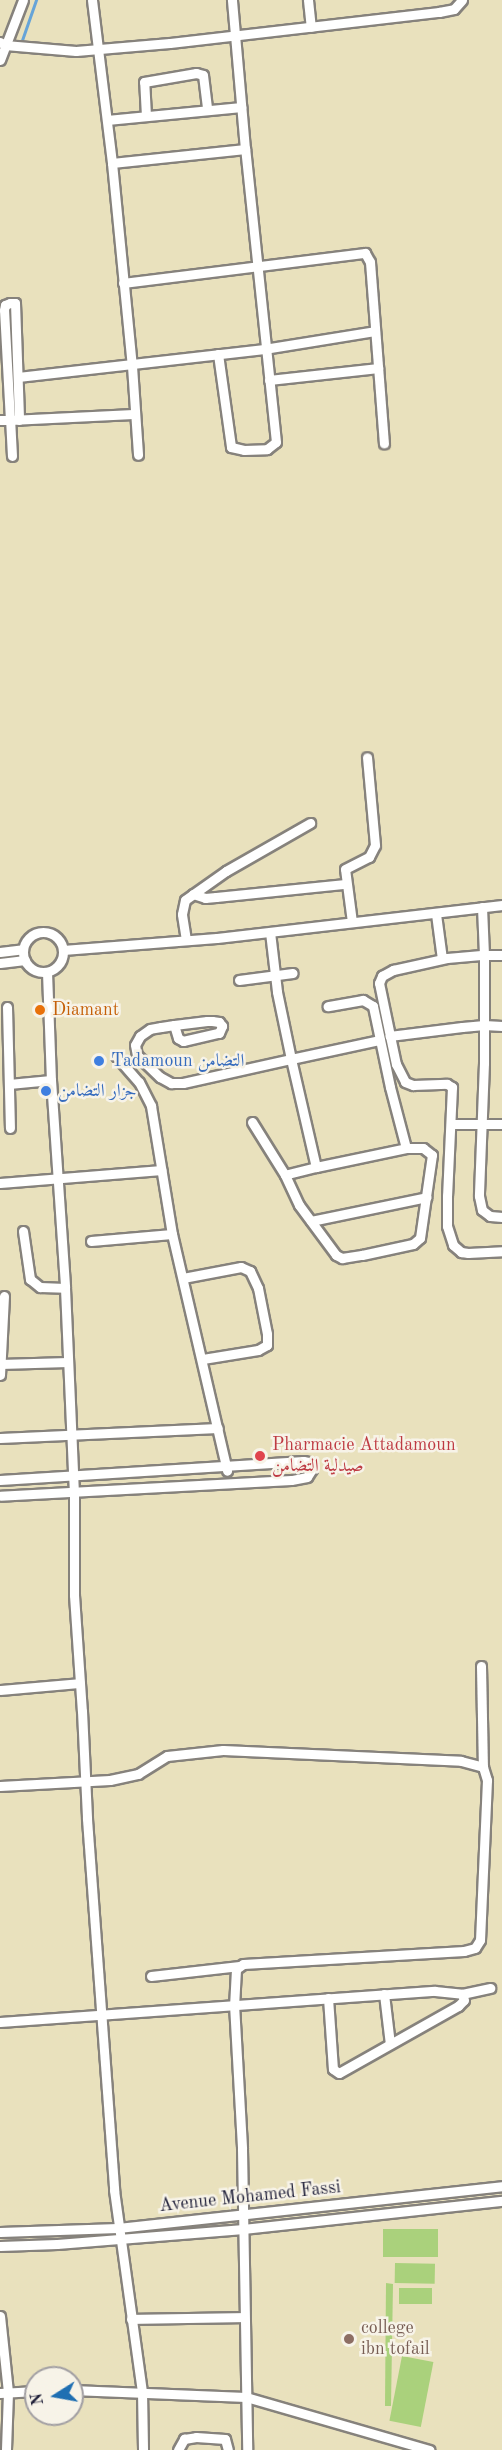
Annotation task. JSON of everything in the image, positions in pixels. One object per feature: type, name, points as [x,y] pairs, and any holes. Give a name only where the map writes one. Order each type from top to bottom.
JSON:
[{"type":"street","points":[[0,60],[3,44],[23,0]]},
{"type":"street","points":[[92,0],[112,163],[132,366],[138,455]]},
{"type":"street","points":[[218,354],[229,442],[237,450],[260,450],[276,442],[264,349],[232,0]]},
{"type":"street","points":[[308,0],[311,27]]},
{"type":"street","points":[[3,44],[58,51],[235,36],[448,10],[457,7],[462,0]]},
{"type":"street","points":[[146,116],[144,82],[196,74],[203,75],[207,110]]},
{"type":"street","points":[[107,120],[241,107]]},
{"type":"street","points":[[112,163],[245,149]]},
{"type":"street","points":[[123,283],[365,253],[370,262],[384,443]]},
{"type":"street","points":[[10,420],[18,377],[15,303],[5,305],[4,310],[10,420],[12,456]]},
{"type":"street","points":[[18,377],[132,366],[264,349],[375,331]]},
{"type":"street","points":[[269,380],[378,368]]},
{"type":"street","points":[[10,420],[134,414]]},
{"type":"street","points":[[352,922],[345,884],[345,869],[348,865],[365,860],[374,850],[367,757]]},
{"type":"street","points":[[186,940],[183,903],[226,871],[310,823]]},
{"type":"street","points":[[194,894],[199,897],[216,897],[345,884]]},
{"type":"street","points":[[63,950],[270,932],[502,905]]},
{"type":"street","points":[[482,907],[484,1025],[480,1205],[486,1213],[502,1217]]},
{"type":"street","points":[[436,914],[442,959]]},
{"type":"street","points":[[48,932],[56,936],[63,950],[60,963],[47,972],[35,971],[25,960],[23,949],[32,935],[48,932]]},
{"type":"street","points":[[270,932],[275,976],[291,1059],[316,1167]]},
{"type":"street","points":[[0,952],[23,949]]},
{"type":"street","points":[[406,1148],[385,1038],[379,989],[380,979],[393,970],[442,959],[502,955]]},
{"type":"street","points":[[0,963],[25,960]]},
{"type":"street","points":[[47,972],[51,1080],[65,1288],[74,1491],[74,1595],[85,1781],[118,2228],[142,2391],[143,2450]]},
{"type":"street","points":[[239,980],[293,974]]},
{"type":"street","points":[[328,1006],[356,1000],[371,1002],[405,1082],[413,1085],[447,1084],[452,1087],[447,1196],[450,1239],[461,1252],[502,1251]]},
{"type":"street","points":[[7,1007],[10,1128]]},
{"type":"street","points":[[174,1025],[178,1038],[183,1041],[219,1033],[222,1026],[216,1021],[174,1025],[144,1031],[135,1046],[137,1055],[160,1077],[171,1083],[183,1083],[385,1038],[484,1025],[502,1026]]},
{"type":"street","points":[[116,1056],[139,1082],[151,1106],[172,1234],[203,1359],[228,1482]]},
{"type":"street","points":[[9,1084],[51,1080]]},
{"type":"street","points":[[252,1122],[285,1175],[294,1195],[336,1255],[342,1258],[362,1255],[417,1241],[423,1232],[432,1170],[431,1152],[423,1148],[406,1148],[285,1175]]},
{"type":"street","points":[[451,1124],[502,1124]]},
{"type":"street","points":[[0,1183],[161,1170]]},
{"type":"street","points":[[311,1221],[427,1197]]},
{"type":"street","points":[[23,1231],[24,1256],[30,1279],[40,1287],[65,1288]]},
{"type":"street","points":[[91,1241],[172,1234]]},
{"type":"street","points":[[183,1278],[241,1267],[250,1271],[258,1288],[267,1345],[258,1350],[203,1359]]},
{"type":"street","points":[[0,1375],[4,1296]]},
{"type":"street","points":[[0,1364],[68,1362]]},
{"type":"street","points":[[0,1438],[218,1428]]},
{"type":"street","points":[[0,1480],[226,1468],[303,1461],[312,1465],[311,1475],[299,1479],[0,1496]]},
{"type":"street","points":[[128,1473],[128,1487]]},
{"type":"street","points":[[151,1976],[239,1966],[464,1951],[475,1948],[480,1940],[487,1791],[487,1780],[483,1767],[481,1666]]},
{"type":"street","points":[[0,1690],[80,1683]]},
{"type":"street","points":[[0,1786],[110,1780],[138,1774],[167,1756],[223,1750],[461,1761],[483,1767]]},
{"type":"street","points":[[239,1966],[235,1974],[234,2004],[243,2229],[247,2450]]},
{"type":"street","points":[[0,2022],[384,1994],[435,1991],[462,1994],[490,1988]]},
{"type":"street","points":[[384,1994],[390,2044]]},
{"type":"street","points":[[328,1998],[335,2073],[344,2071],[458,2006],[464,2000],[462,1994]]},
{"type":"street","name":"Avenue Mohamed Fassi","points":[[0,2232],[118,2228],[502,2186]]},
{"type":"street","name":"Avenue Mohamed Fassi","points":[[0,2246],[243,2229],[502,2200]]},
{"type":"street","points":[[0,2316],[6,2450]]},
{"type":"street","points":[[131,2319],[244,2317]]},
{"type":"street","points":[[84,2390],[246,2397],[430,2450]]},
{"type":"street","points":[[4,2392],[24,2391]]},
{"type":"street","points":[[178,2450],[184,2439],[196,2437],[225,2439],[228,2450]]},
{"type":"green space","points":[[383,2229],[438,2229],[438,2257],[383,2257]]},
{"type":"green space","points":[[395,2263],[435,2264],[435,2284],[395,2283]]},
{"type":"green space","points":[[386,2283],[393,2284],[391,2406],[385,2406]]},
{"type":"green space","points":[[399,2288],[432,2288],[432,2304],[399,2304]]},
{"type":"green space","points":[[402,2356],[433,2362],[421,2427],[389,2421]]},
{"type":"waterway","points":[[21,43],[36,0]]},
{"type":"place","name":"Diamant","points":[[40,1010]]},
{"type":"place","name":"Tadamoun التضامن","points":[[99,1061]]},
{"type":"place","name":"جزار التضامن","points":[[46,1091]]},
{"type":"place","name":"Pharmacie Attadamoun صيدلية التضامن","points":[[260,1456]]},
{"type":"place","name":"college ibn tofail","points":[[349,2339]]}]
